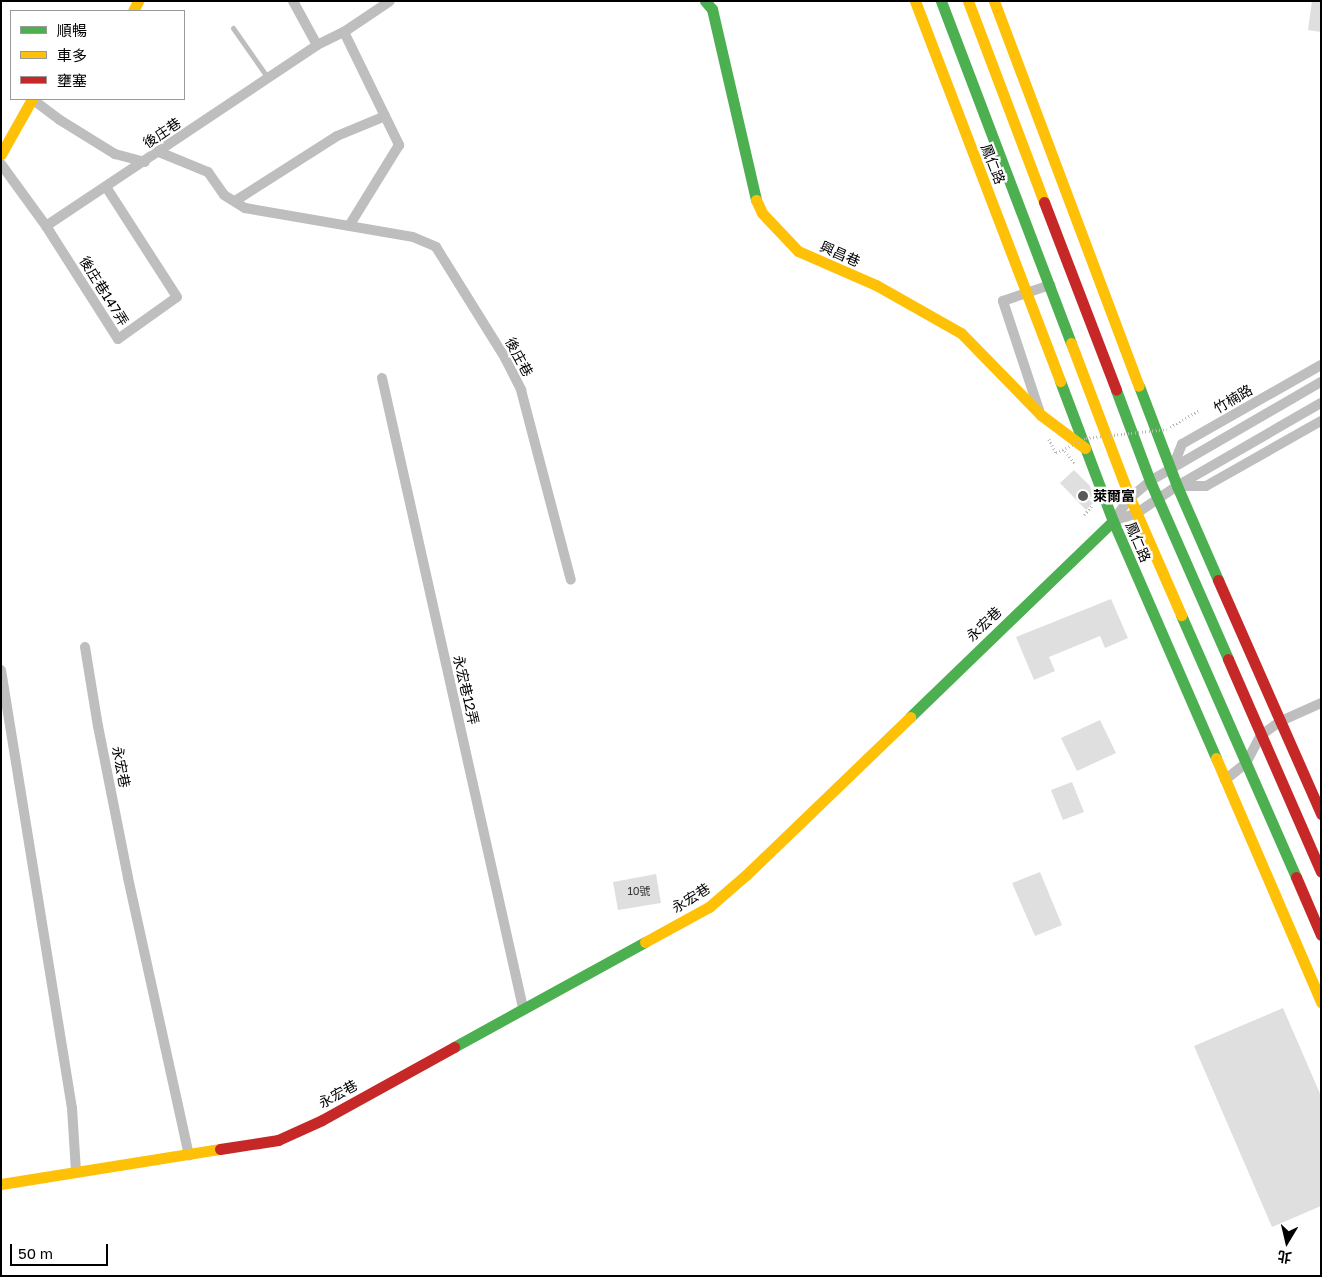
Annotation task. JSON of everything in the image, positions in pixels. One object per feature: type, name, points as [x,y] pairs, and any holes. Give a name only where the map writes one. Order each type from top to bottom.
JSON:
[{"type":"main road","name":"興昌巷","points":[[705,1],[712,9],[754,196],[762,213],[798,251],[876,285],[961,332],[1041,415],[1085,448]]},
{"type":"main road","name":"鳳仁路","points":[[916,1],[1113,521],[1321,1002]]},
{"type":"main road","name":"鳳仁路","points":[[941,1],[1130,498],[1321,935]]},
{"type":"main road","points":[[968,1],[1150,481],[1261,735],[1316,848],[1321,872]]},
{"type":"main road","points":[[994,1],[1177,486],[1321,814]]},
{"type":"main road","points":[[1,154],[31,100]]},
{"type":"main road","name":"永宏巷","points":[[1,1184],[278,1140],[322,1120],[522,1008],[709,907],[746,875],[1113,521]]},
{"type":"street","points":[[293,1],[317,45]]},
{"type":"street","name":"後庄巷","points":[[46,226],[145,162],[317,45],[344,32],[390,1]]},
{"type":"street","points":[[344,32],[399,145],[349,226]]},
{"type":"street","points":[[33,100],[60,120],[115,154],[145,162]]},
{"type":"street","points":[[235,201],[337,136],[385,116]]},
{"type":"street","name":"後庄巷","points":[[159,152],[208,172],[224,195],[245,208],[412,237],[436,247],[505,358],[521,390],[571,580]]},
{"type":"street","name":"後庄巷147弄","points":[[1,164],[46,226],[118,339],[177,297],[106,187]]},
{"type":"street","points":[[1041,415],[1004,301],[1050,285]]},
{"type":"street","name":"竹楠路","points":[[1172,469],[1182,444],[1321,365]]},
{"type":"street","name":"永宏巷12弄","points":[[382,378],[522,1008]]},
{"type":"street","points":[[1113,521],[1130,498],[1150,481],[1321,382]]},
{"type":"street","points":[[1113,521],[1137,513],[1177,486],[1321,403]]},
{"type":"street","points":[[1177,486],[1206,486],[1321,421]]},
{"type":"street","name":"永宏巷","points":[[85,647],[98,726],[128,878],[189,1155]]},
{"type":"street","points":[[1,670],[72,1108],[76,1172]]},
{"type":"street","points":[[1225,780],[1246,763],[1261,735],[1280,721],[1321,703]]},
{"type":"lane","points":[[233,28],[268,79]]},
{"type":"path","points":[[1056,453],[1086,438],[1166,428],[1199,410]]},
{"type":"path","points":[[1058,444],[1081,471]]},
{"type":"path","points":[[1084,515],[1096,500]]},
{"type":"building","points":[[1312,1],[1321,1],[1321,32],[1308,30]]},
{"type":"building","name":"萊爾富","points":[[1074,470],[1090,486],[1093,503],[1086,510],[1060,483]]},
{"type":"building","points":[[1111,599],[1128,638],[1105,648],[1100,636],[1049,657],[1055,671],[1034,680],[1016,637]]},
{"type":"building","points":[[1100,720],[1116,753],[1077,771],[1061,738]]},
{"type":"building","points":[[1072,782],[1084,812],[1063,820],[1051,790]]},
{"type":"building","points":[[1040,872],[1062,925],[1035,936],[1012,883]]},
{"type":"building","points":[[656,874],[661,903],[618,910],[613,882]]},
{"type":"building","points":[[1283,1008],[1321,1096],[1321,1206],[1272,1227],[1194,1046]]},
{"type":"traffic: fast","points":[[705,1],[712,9],[756,200]]},
{"type":"traffic: fast","points":[[941,1],[1071,343]]},
{"type":"traffic: fast","points":[[1060,381],[1113,521],[1216,758]]},
{"type":"traffic: fast","points":[[1139,386],[1177,486],[1218,580]]},
{"type":"traffic: fast","points":[[1116,390],[1150,481],[1228,659]]},
{"type":"traffic: fast","points":[[910,717],[1113,521]]},
{"type":"traffic: fast","points":[[1181,615],[1296,877]]},
{"type":"traffic: fast","points":[[454,1047],[645,942]]},
{"type":"traffic: slow","points":[[134,10],[138,1]]},
{"type":"traffic: slow","points":[[915,1],[1060,381]]},
{"type":"traffic: slow","points":[[968,1],[1044,202]]},
{"type":"traffic: slow","points":[[994,1],[1139,386]]},
{"type":"traffic: slow","points":[[1,154],[31,100]]},
{"type":"traffic: slow","points":[[756,200],[762,213],[798,251],[876,285],[961,333],[1041,415],[1085,448]]},
{"type":"traffic: slow","points":[[1071,343],[1130,498],[1181,615]]},
{"type":"traffic: slow","points":[[645,942],[709,907],[746,875],[910,717]]},
{"type":"traffic: slow","points":[[1216,758],[1321,1002]]},
{"type":"traffic: slow","points":[[1,1184],[220,1149]]},
{"type":"traffic: jam","points":[[1044,202],[1116,390]]},
{"type":"traffic: jam","points":[[1218,580],[1321,814]]},
{"type":"traffic: jam","points":[[1228,659],[1321,872]]},
{"type":"traffic: jam","points":[[1296,877],[1321,935]]},
{"type":"traffic: jam","points":[[220,1149],[278,1140],[322,1120],[454,1047]]},
{"type":"place","name":"萊爾富","points":[[1083,496]]}]
